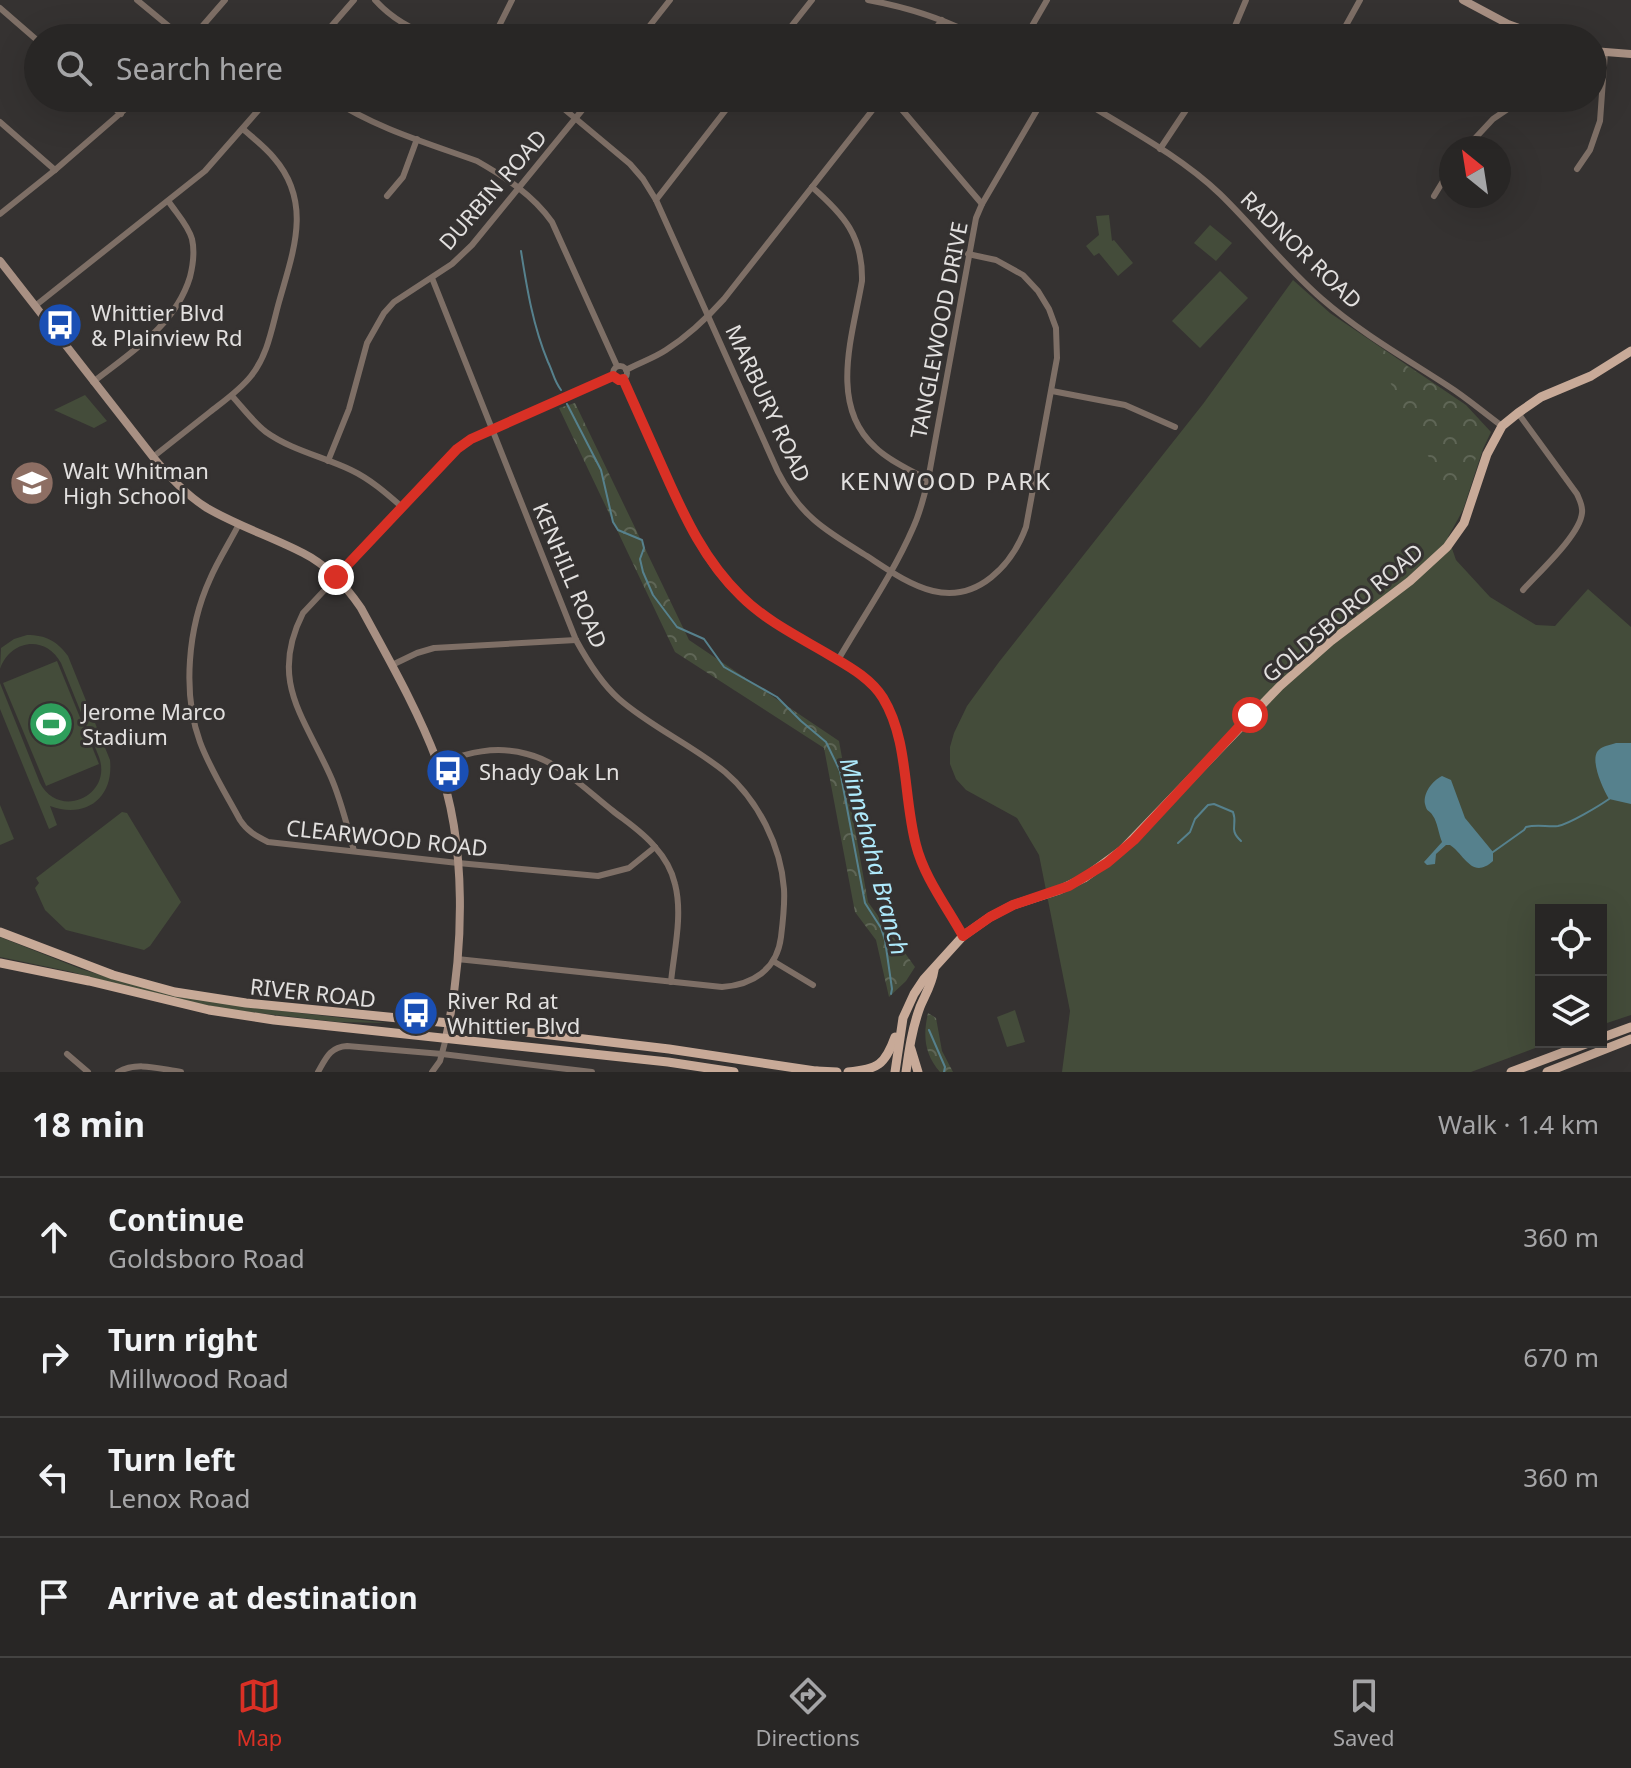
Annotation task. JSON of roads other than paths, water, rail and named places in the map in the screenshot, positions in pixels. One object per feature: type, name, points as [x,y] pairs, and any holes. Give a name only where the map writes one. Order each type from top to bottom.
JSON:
[{"type":"main road","name":"GOLDSBORO ROAD","points":[[895,1072],[903,1018],[914,994],[963,936],[1013,905],[1069,886],[1107,863],[1134,840],[1280,686],[1449,544],[1464,523],[1487,454],[1502,426],[1541,397],[1609,366],[1631,351]]},
{"type":"main road","name":"RIVER ROAD","points":[[0,932],[113,975],[175,992],[246,1003],[669,1049],[822,1072]]},
{"type":"main road","name":"RIVER ROAD","points":[[0,963],[209,1010],[274,1020],[668,1062],[734,1072]]},
{"type":"main road","name":"GOLDSBORO ROAD","points":[[906,1072],[909,1043],[934,970]]},
{"type":"main road","points":[[848,1072],[866,1070],[882,1062],[888,1056],[903,1018]]},
{"type":"main road","points":[[1607,1036],[1631,1027]]},
{"type":"main road","points":[[1547,1072],[1631,1039]]},
{"type":"main road","points":[[909,1043],[918,1072]]},
{"type":"main road","points":[[1511,1072],[1575,1048]]},
{"type":"main road","points":[[811,1070],[837,1072]]},
{"type":"street","points":[[137,0],[166,24]]},
{"type":"street","points":[[204,24],[225,0]]},
{"type":"street","points":[[333,24],[354,0]]},
{"type":"street","points":[[375,0],[404,24]]},
{"type":"street","points":[[500,24],[512,0]]},
{"type":"street","points":[[651,24],[670,0]]},
{"type":"street","points":[[793,24],[812,0]]},
{"type":"street","points":[[868,0],[895,5],[950,24]]},
{"type":"street","points":[[1033,24],[1047,0]]},
{"type":"street","points":[[1236,24],[1246,0]]},
{"type":"street","points":[[1347,24],[1360,0]]},
{"type":"street","points":[[1463,0],[1508,24]]},
{"type":"street","points":[[0,8],[24,29]]},
{"type":"street","points":[[939,24],[942,20]]},
{"type":"street","points":[[1607,52],[1631,54]]},
{"type":"street","points":[[0,214],[121,114],[119,112]]},
{"type":"street","points":[[35,306],[205,171],[257,112]]},
{"type":"street","points":[[351,112],[477,161],[540,204],[552,222],[617,366]]},
{"type":"street","name":"MARBURY ROAD","points":[[568,112],[630,164],[656,200],[777,469],[797,503],[823,529],[913,584],[935,591],[955,592],[979,585],[995,575],[1022,539],[1057,358],[1056,328],[1038,291],[1023,275],[996,260],[968,254]]},
{"type":"street","name":"DURBIN ROAD","points":[[328,461],[349,409],[367,343],[384,313],[394,302],[452,264],[472,245],[581,112]]},
{"type":"street","points":[[656,200],[724,112]]},
{"type":"street","points":[[626,370],[665,351],[709,316],[871,112]]},
{"type":"street","points":[[904,112],[982,204]]},
{"type":"street","name":"TANGLEWOOD DRIVE","points":[[838,660],[912,531],[919,512],[928,480],[976,218],[1036,112]]},
{"type":"street","name":"RADNOR ROAD","points":[[1101,112],[1194,172],[1323,300],[1360,329],[1451,388],[1502,426]]},
{"type":"street","points":[[1160,149],[1185,112]]},
{"type":"street","points":[[1477,136],[1503,112]]},
{"type":"street","points":[[1577,169],[1596,137],[1601,112]]},
{"type":"street","points":[[0,122],[55,170]]},
{"type":"street","points":[[153,457],[232,396],[252,375],[266,351],[298,225],[295,199],[284,171],[243,129]]},
{"type":"street","points":[[387,196],[403,177],[417,139]]},
{"type":"street","points":[[812,187],[844,217],[853,232],[863,266],[847,372],[847,396],[853,416],[866,439],[877,450],[928,480]]},
{"type":"street","points":[[1434,196],[1439,188]]},
{"type":"street","points":[[93,382],[156,332],[174,311],[186,289],[193,265],[191,238],[169,202]]},
{"type":"street","points":[[0,261],[153,457],[206,507],[305,554],[336,577],[361,608],[392,665],[438,763],[449,803],[458,863],[461,911],[457,959],[446,1038],[440,1061],[432,1072]]},
{"type":"street","name":"KENHILL ROAD","points":[[432,278],[576,640],[591,667],[617,697],[636,712],[725,772],[744,791],[760,814],[775,847],[784,887],[780,943],[773,961]]},
{"type":"street","points":[[617,366],[626,370]]},
{"type":"street","points":[[613,376],[612,371],[617,366]]},
{"type":"street","points":[[623,379],[626,370]]},
{"type":"street","points":[[354,851],[331,777],[294,700],[288,677],[293,633],[303,613],[457,449],[471,439],[613,376]]},
{"type":"street","points":[[613,376],[623,379]]},
{"type":"street","points":[[623,379],[691,531],[714,566],[742,597],[775,623],[838,660],[872,684],[881,695],[899,735],[916,848],[925,870],[963,936]]},
{"type":"street","points":[[1052,391],[1125,405],[1175,427]]},
{"type":"street","points":[[232,396],[267,433],[365,478],[402,507]]},
{"type":"street","points":[[1518,413],[1577,494],[1582,506],[1577,530],[1523,590]]},
{"type":"street","name":"CLEARWOOD ROAD","points":[[239,524],[210,579],[197,615],[189,672],[199,740],[240,820],[255,836],[268,842],[598,876],[629,868],[655,847]]},
{"type":"street","points":[[392,665],[434,648],[576,640]]},
{"type":"street","points":[[438,763],[483,749],[529,754],[552,764],[641,833],[670,870],[678,898],[671,982]]},
{"type":"street","points":[[457,959],[722,987],[738,986],[759,976],[773,961],[813,985]]},
{"type":"street","points":[[318,1072],[328,1055],[339,1046],[442,1054],[542,1069],[592,1072]]},
{"type":"street","points":[[67,1054],[88,1072]]},
{"type":"street","points":[[118,1072],[140,1065],[181,1072]]},
{"type":"water","points":[[1616,743],[1631,743],[1631,804],[1609,799],[1597,769],[1597,752]]},
{"type":"water","points":[[1442,776],[1451,780],[1465,818],[1493,852],[1493,861],[1486,866],[1474,867],[1450,845],[1436,854],[1435,864],[1427,865],[1424,862],[1442,842],[1436,821],[1427,809],[1425,796]]},
{"type":"waterway","name":"Minnehaha Branch","points":[[521,251],[538,335],[561,390]]},
{"type":"waterway","name":"Minnehaha Branch","points":[[567,404],[601,470],[613,522],[618,530],[642,540],[644,548],[640,559],[643,572],[653,595],[677,627],[704,639],[724,667],[777,697],[826,742],[840,771],[865,903],[885,940],[891,994]]},
{"type":"waterway","points":[[1493,852],[1526,827],[1563,825],[1609,799]]},
{"type":"waterway","points":[[1178,843],[1190,832],[1195,819],[1208,805],[1214,804],[1233,812],[1234,830],[1241,841]]},
{"type":"waterway","name":"Minnehaha Branch","points":[[929,1030],[945,1067],[944,1072]]},
{"type":"place","name":"Whittier Blvd & Plainview Rd","points":[[60,325]]},
{"type":"place","name":"Walt Whitman High School","points":[[32,483]]},
{"type":"place","name":"Jerome Marco Stadium","points":[[51,724]]},
{"type":"place","name":"Shady Oak Ln","points":[[448,771]]},
{"type":"place","name":"River Rd at Whittier Blvd","points":[[416,1013]]},
{"type":"district","name":"KENWOOD PARK","points":[[946,480]]}]
